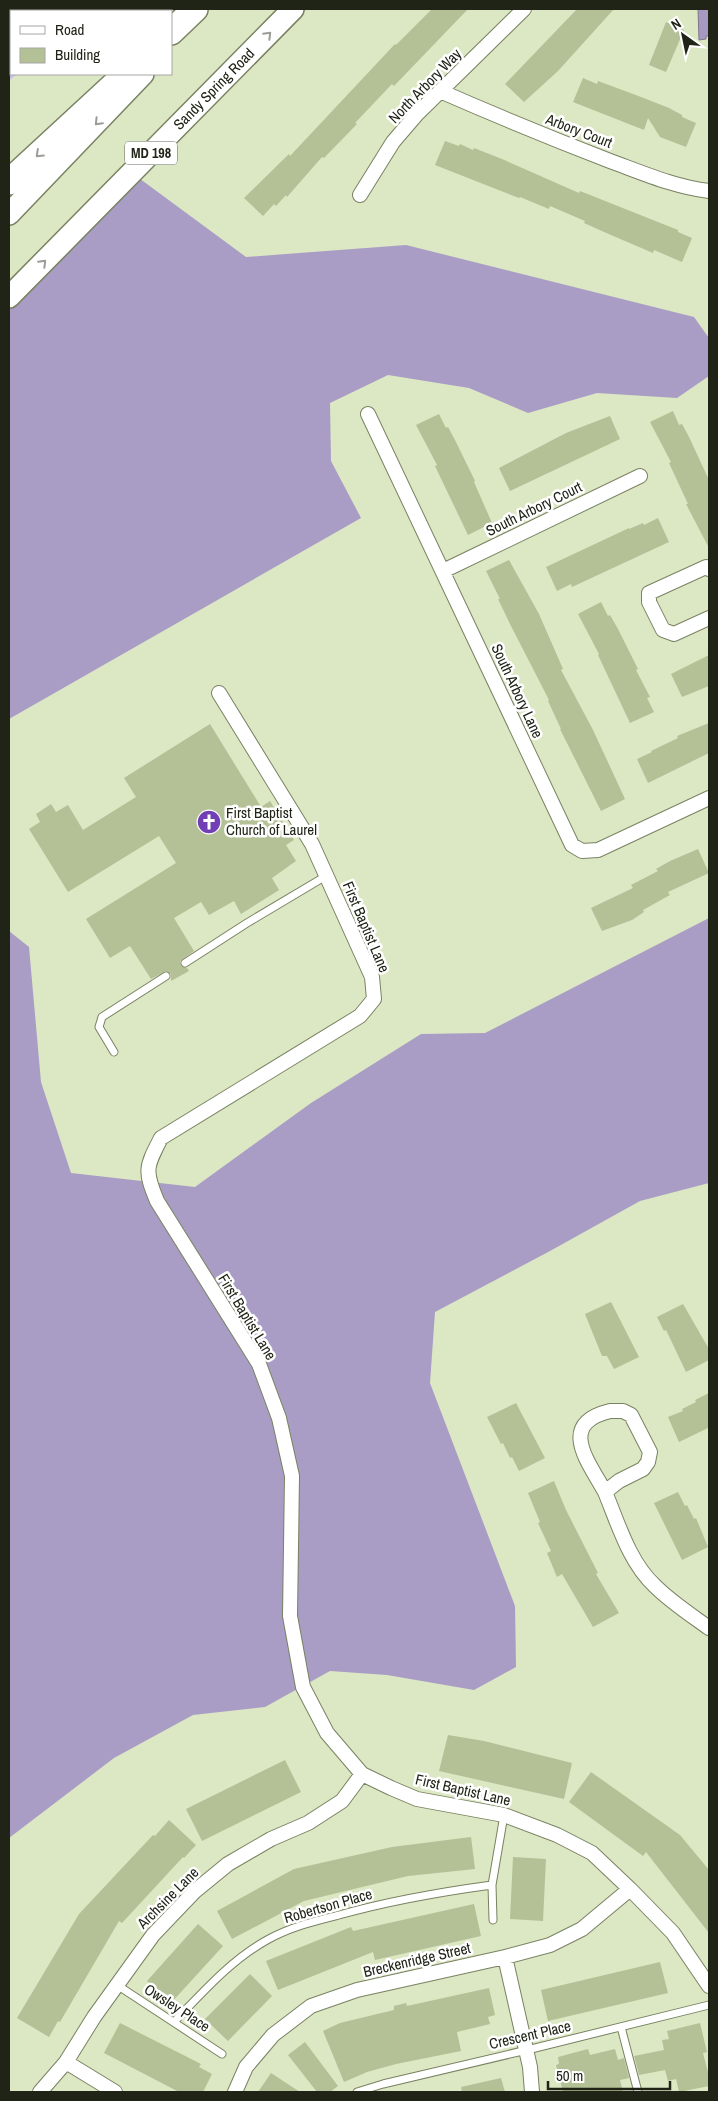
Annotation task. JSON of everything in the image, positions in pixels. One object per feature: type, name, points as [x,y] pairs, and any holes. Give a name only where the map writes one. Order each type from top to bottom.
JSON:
[{"type":"highway","points":[[172,31],[195,9]]},
{"type":"highway","points":[[9,182],[125,75]]},
{"type":"main road","points":[[172,43],[204,9]]},
{"type":"main road","name":"Sandy Spring Road","points":[[9,298],[294,9]]},
{"type":"main road","points":[[9,214],[142,75]]},
{"type":"street","name":"North Arbory Way","points":[[360,195],[394,142],[417,114],[524,9]]},
{"type":"street","name":"Arbory Court","points":[[440,91],[536,133],[658,179],[688,188],[709,191]]},
{"type":"street","name":"South Arbory Lane","points":[[368,414],[569,841],[577,849],[588,852],[610,846],[709,798]]},
{"type":"street","name":"South Arbory Court","points":[[443,571],[640,476]]},
{"type":"street","points":[[709,569],[706,566],[649,592],[649,602],[663,630],[674,634],[709,618]]},
{"type":"street","name":"First Baptist Lane","points":[[219,693],[291,807],[312,844],[372,977],[374,999],[360,1016],[161,1138],[149,1160],[148,1179],[156,1201],[259,1364],[279,1418],[292,1476],[290,1616],[303,1687],[327,1733],[362,1774],[417,1798],[504,1815],[558,1835],[592,1854],[674,1934],[709,1986]]},
{"type":"street","points":[[605,1492],[618,1481],[643,1469],[648,1462],[650,1452],[644,1438],[631,1415],[623,1411],[610,1410],[598,1414],[588,1421],[582,1429],[579,1438],[581,1448],[605,1492],[635,1560],[654,1585],[709,1628]]},
{"type":"street","name":"Archsine Lane","points":[[40,2092],[66,2062],[94,2017],[153,1935],[194,1891],[228,1864],[271,1839],[308,1823],[342,1801],[362,1774]]},
{"type":"street","name":"Breckenridge Street","points":[[234,2092],[246,2066],[273,2034],[311,2006],[357,1990],[550,1945],[582,1929],[630,1889]]},
{"type":"street","points":[[505,1957],[527,2050],[532,2092]]},
{"type":"street","points":[[66,2062],[115,2092]]},
{"type":"lane","points":[[186,963],[247,923],[326,876]]},
{"type":"lane","points":[[114,1052],[99,1027],[102,1017],[166,976]]},
{"type":"lane","points":[[493,1920],[492,1885],[504,1815]]},
{"type":"lane","name":"Robertson Place","points":[[174,2022],[212,1982],[241,1957],[268,1939],[302,1924],[359,1909],[440,1892],[492,1885]]},
{"type":"lane","name":"Owsley Place","points":[[117,1985],[222,2054]]},
{"type":"lane","name":"Crescent Place","points":[[357,2092],[383,2084],[709,2005]]},
{"type":"lane","points":[[621,2027],[638,2092]]},
{"type":"shaded area","points":[[9,9],[87,9],[10,10],[10,75],[16,75],[9,81]]},
{"type":"shaded area","points":[[698,9],[709,9],[709,36],[706,36],[706,39],[699,40]]},
{"type":"shaded area","points":[[132,173],[246,257],[406,245],[694,317],[709,338],[709,376],[677,398],[597,393],[528,413],[469,388],[388,375],[330,403],[331,461],[361,518],[9,719],[9,297]]},
{"type":"shaded area","points":[[709,918],[709,1183],[640,1201],[435,1312],[430,1383],[515,1606],[516,1667],[474,1690],[387,1675],[330,1671],[265,1707],[193,1715],[114,1758],[9,1838],[9,931],[29,947],[41,1082],[71,1173],[195,1187],[311,1103],[421,1034],[485,1033]]},
{"type":"building","points":[[432,9],[468,9],[394,86],[392,84],[355,123],[357,124],[324,158],[322,157],[287,197],[286,195],[276,206],[274,204],[263,216],[244,198],[289,154],[290,156],[395,44]]},
{"type":"building","points":[[577,9],[614,9],[558,71],[524,102],[505,84]]},
{"type":"building","points":[[666,22],[684,30],[666,72],[649,65]]},
{"type":"building","points":[[583,78],[597,84],[598,81],[669,108],[682,115],[682,117],[696,123],[686,147],[660,137],[648,118],[644,130],[573,102]]},
{"type":"building","points":[[445,141],[459,146],[460,144],[473,150],[474,148],[579,193],[580,191],[678,230],[678,232],[692,238],[682,262],[654,250],[653,253],[550,206],[549,209],[435,165]]},
{"type":"building","points":[[673,411],[679,425],[682,424],[689,437],[709,480],[709,548],[686,504],[688,504],[669,463],[671,462],[650,422]]},
{"type":"building","points":[[439,414],[455,440],[475,481],[492,523],[468,535],[435,466],[437,465],[416,425]]},
{"type":"building","points":[[610,416],[620,439],[510,491],[499,468],[566,433]]},
{"type":"building","points":[[658,518],[669,542],[572,587],[571,584],[557,591],[546,567],[629,528],[643,523],[644,525]]},
{"type":"building","points":[[509,560],[539,614],[563,669],[561,670],[593,730],[625,799],[601,811],[560,729],[549,700],[511,626],[486,571]]},
{"type":"building","points":[[601,602],[608,616],[610,615],[618,629],[638,669],[636,670],[650,697],[647,698],[654,712],[630,723],[599,654],[578,614]]},
{"type":"building","points":[[709,655],[709,686],[682,697],[671,674]]},
{"type":"building","points":[[709,723],[709,753],[648,783],[637,759],[678,738],[677,736]]},
{"type":"building","points":[[210,724],[261,807],[270,801],[294,840],[286,845],[296,861],[272,878],[279,890],[241,914],[234,901],[209,915],[201,902],[174,918],[194,951],[180,961],[181,966],[189,971],[171,981],[171,974],[166,971],[151,979],[130,946],[110,958],[86,919],[176,863],[159,836],[68,892],[29,829],[40,822],[36,814],[51,804],[56,812],[68,805],[83,830],[136,797],[124,778]]},
{"type":"building","points":[[698,849],[709,873],[668,892],[670,895],[643,910],[644,912],[632,920],[602,931],[591,908],[633,888],[631,885],[658,871],[656,869],[670,861]]},
{"type":"building","points":[[611,1302],[639,1357],[614,1369],[607,1356],[602,1356],[585,1314]]},
{"type":"building","points":[[683,1304],[709,1349],[709,1360],[686,1372],[666,1330],[664,1331],[657,1317]]},
{"type":"building","points":[[709,1393],[709,1431],[708,1428],[679,1442],[668,1417],[683,1411],[682,1409],[696,1402],[695,1400]]},
{"type":"building","points":[[516,1403],[545,1458],[519,1471],[503,1443],[501,1444],[487,1417]]},
{"type":"building","points":[[554,1481],[566,1510],[598,1573],[596,1574],[619,1613],[593,1627],[562,1574],[557,1577],[547,1553],[551,1551],[538,1523],[540,1522],[528,1493]]},
{"type":"building","points":[[678,1492],[694,1519],[696,1518],[708,1547],[682,1560],[654,1503]]},
{"type":"building","points":[[448,1735],[484,1741],[572,1763],[564,1799],[439,1771]]},
{"type":"building","points":[[285,1760],[301,1792],[202,1841],[186,1809]]},
{"type":"building","points":[[591,1772],[680,1835],[709,1870],[709,1933],[646,1852],[643,1856],[569,1802]]},
{"type":"building","points":[[169,1820],[196,1845],[122,1923],[119,1921],[60,2022],[58,2021],[49,2037],[17,2018],[79,1914]]},
{"type":"building","points":[[471,1837],[475,1869],[408,1876],[304,1901],[232,1939],[217,1911],[294,1869],[392,1847]]},
{"type":"building","points":[[513,1857],[546,1859],[543,1921],[510,1919]]},
{"type":"building","points":[[474,1904],[481,1936],[375,1960],[373,1952],[278,1990],[266,1961],[351,1927],[353,1931]]},
{"type":"building","points":[[198,1924],[223,1946],[171,2003],[147,1981]]},
{"type":"building","points":[[660,1962],[668,1993],[548,2021],[541,1990]]},
{"type":"building","points":[[250,1974],[272,1996],[228,2041],[205,2019]]},
{"type":"building","points":[[489,1988],[495,2015],[488,2017],[490,2024],[457,2032],[461,2051],[396,2064],[367,2072],[344,2082],[323,2031],[340,2023],[394,2010],[394,2006],[406,2003],[407,2006]]},
{"type":"building","points":[[120,2023],[201,2064],[199,2067],[212,2074],[203,2092],[179,2092],[104,2053]]},
{"type":"building","points":[[700,2023],[707,2052],[703,2053],[709,2076],[709,2086],[679,2092],[676,2079],[668,2081],[665,2070],[639,2075],[634,2056],[664,2050],[662,2040],[669,2039],[667,2031]]},
{"type":"building","points":[[305,2042],[338,2086],[330,2092],[317,2092],[288,2055]]},
{"type":"building","points":[[588,2049],[590,2055],[615,2049],[618,2060],[624,2058],[629,2078],[620,2080],[623,2092],[563,2092],[556,2065],[559,2064],[558,2057]]},
{"type":"building","points":[[271,2073],[300,2092],[258,2092]]},
{"type":"building","points":[[501,2078],[505,2092],[462,2092],[461,2087]]},
{"type":"place","name":"First Baptist Church of Laurel","points":[[209,822]]}]
